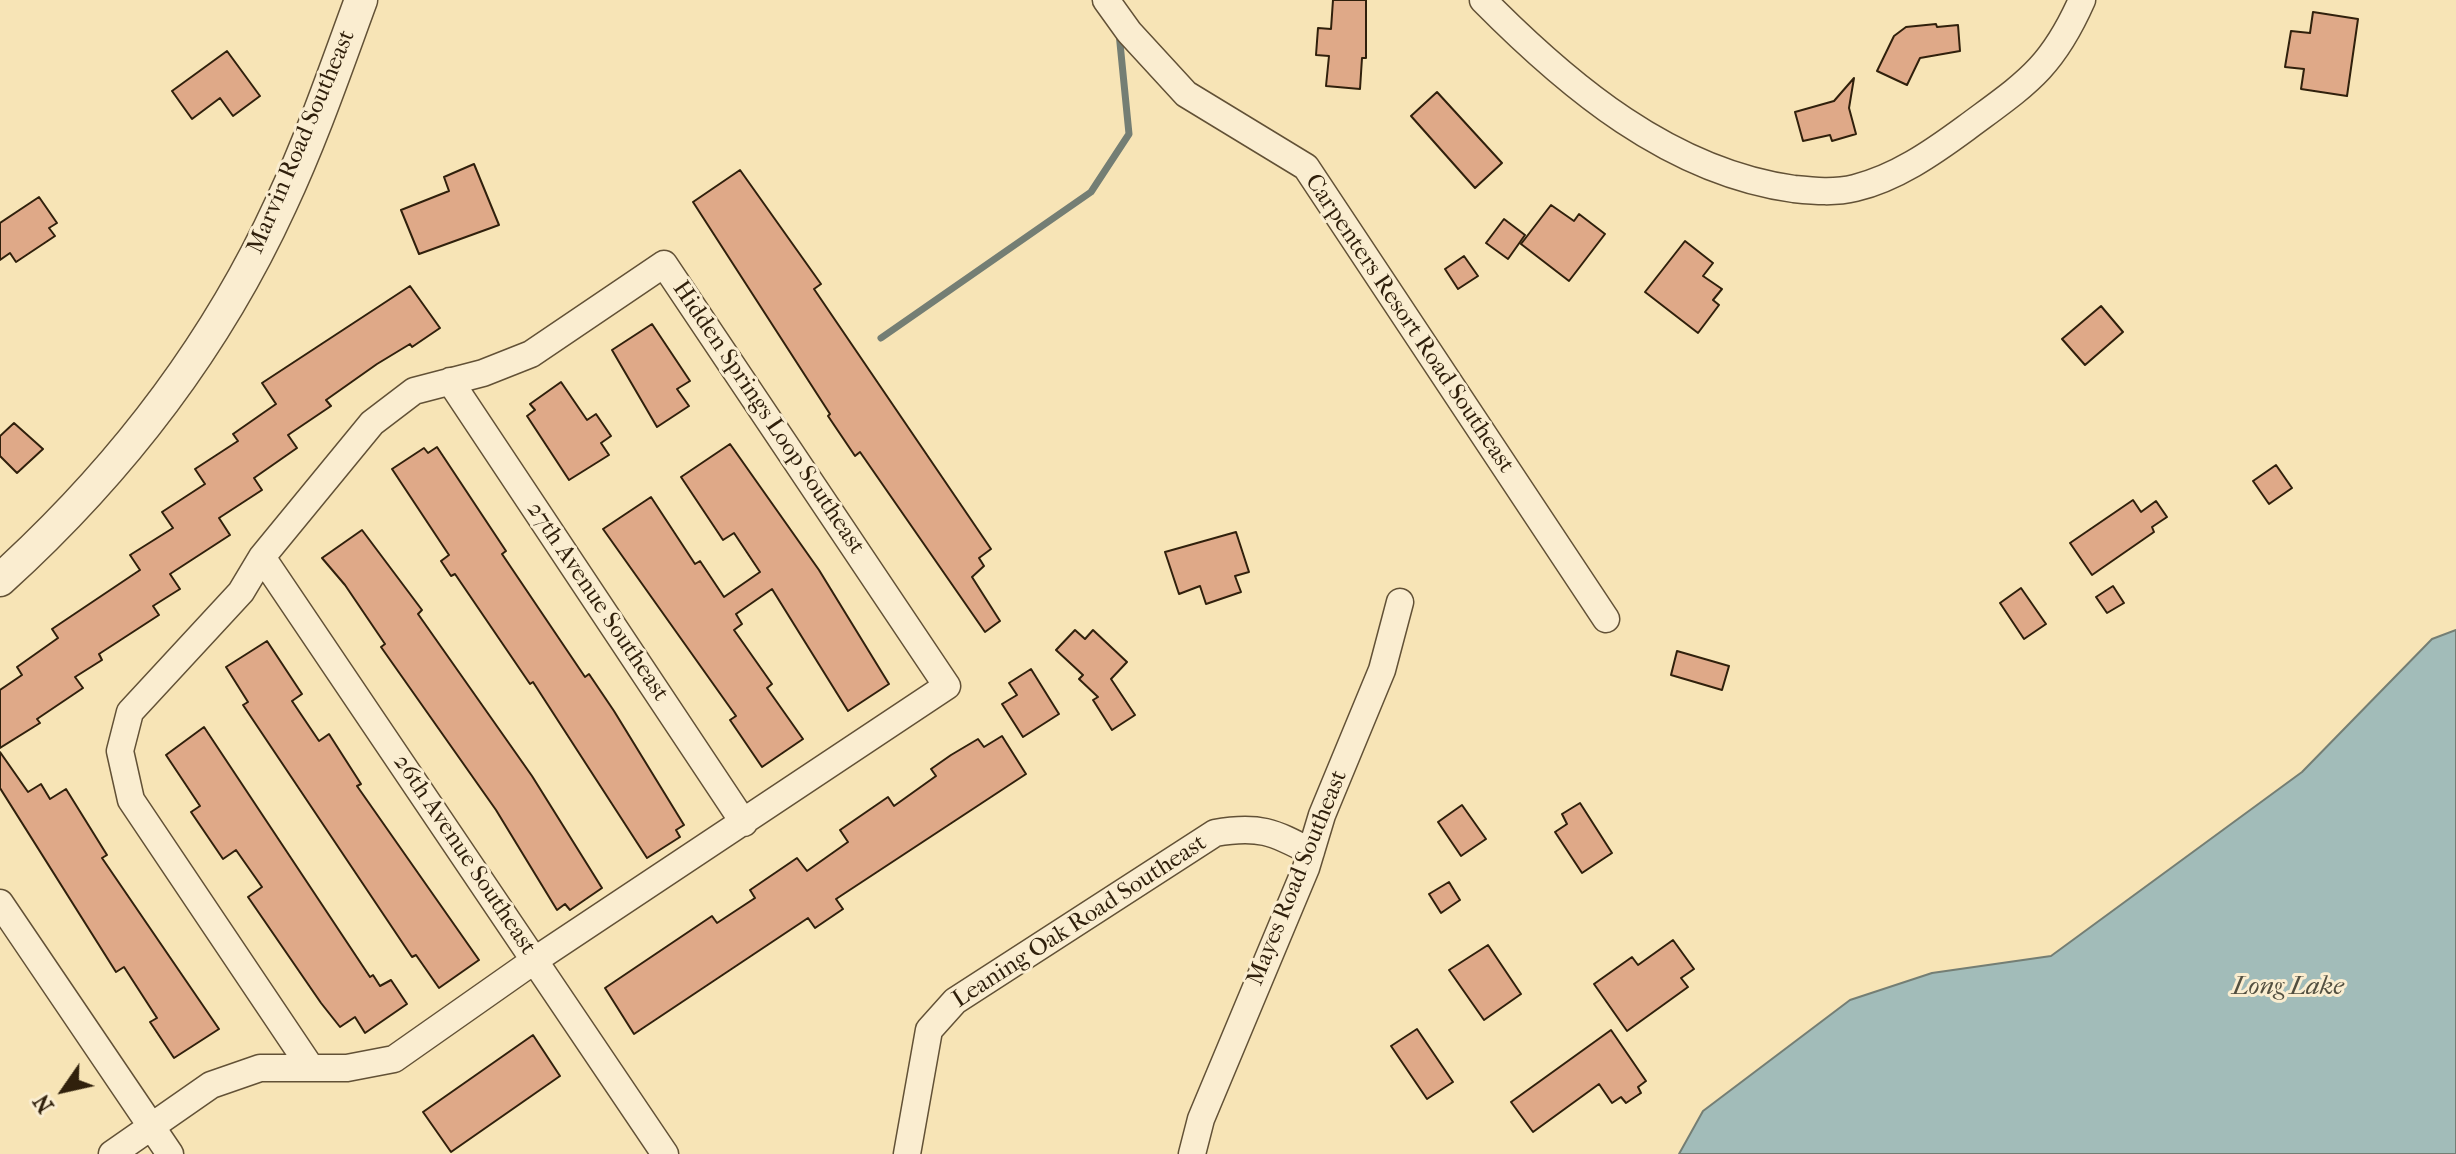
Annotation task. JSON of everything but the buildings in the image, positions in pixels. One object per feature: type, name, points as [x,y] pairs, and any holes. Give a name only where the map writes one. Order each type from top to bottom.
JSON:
[{"type":"street","name":"Marvin Road Southeast","points":[[0,580],[41,543],[112,468],[181,380],[229,304],[282,202],[361,0]]},
{"type":"street","name":"Carpenters Resort Road Southeast","points":[[1106,0],[1129,32],[1186,94],[1306,167],[1606,619]]},
{"type":"street","points":[[1483,0],[1556,68],[1606,108],[1674,150],[1729,175],[1820,192],[1854,189],[1888,176],[1944,144],[2035,77],[2058,49],[2082,0]]},
{"type":"street","name":"Hidden Springs Loop Southeast","points":[[112,1154],[211,1085],[260,1068],[311,1068],[347,1068],[394,1059],[535,960],[947,686],[664,264],[531,354],[414,391],[372,423],[262,557],[241,592],[130,712],[120,751],[131,800],[311,1068]]},
{"type":"street","name":"27th Avenue Southeast","points":[[450,381],[744,823]]},
{"type":"street","name":"26th Avenue Southeast","points":[[262,557],[665,1154]]},
{"type":"street","name":"Mayes Road Southeast","points":[[1192,1154],[1212,1091],[1382,670],[1400,602]]},
{"type":"street","name":"Leaning Oak Road Southeast","points":[[907,1154],[929,1030],[955,1001],[1215,833],[1242,828],[1261,829],[1311,852]]},
{"type":"street","points":[[0,903],[170,1154]]},
{"type":"water","name":"Long Lake","points":[[2456,630],[2456,1154],[1679,1154],[1703,1111],[1850,1000],[1932,973],[2051,956],[2302,772],[2432,639]]},
{"type":"waterway","points":[[881,338],[1091,192],[1129,134],[1119,33]]}]
